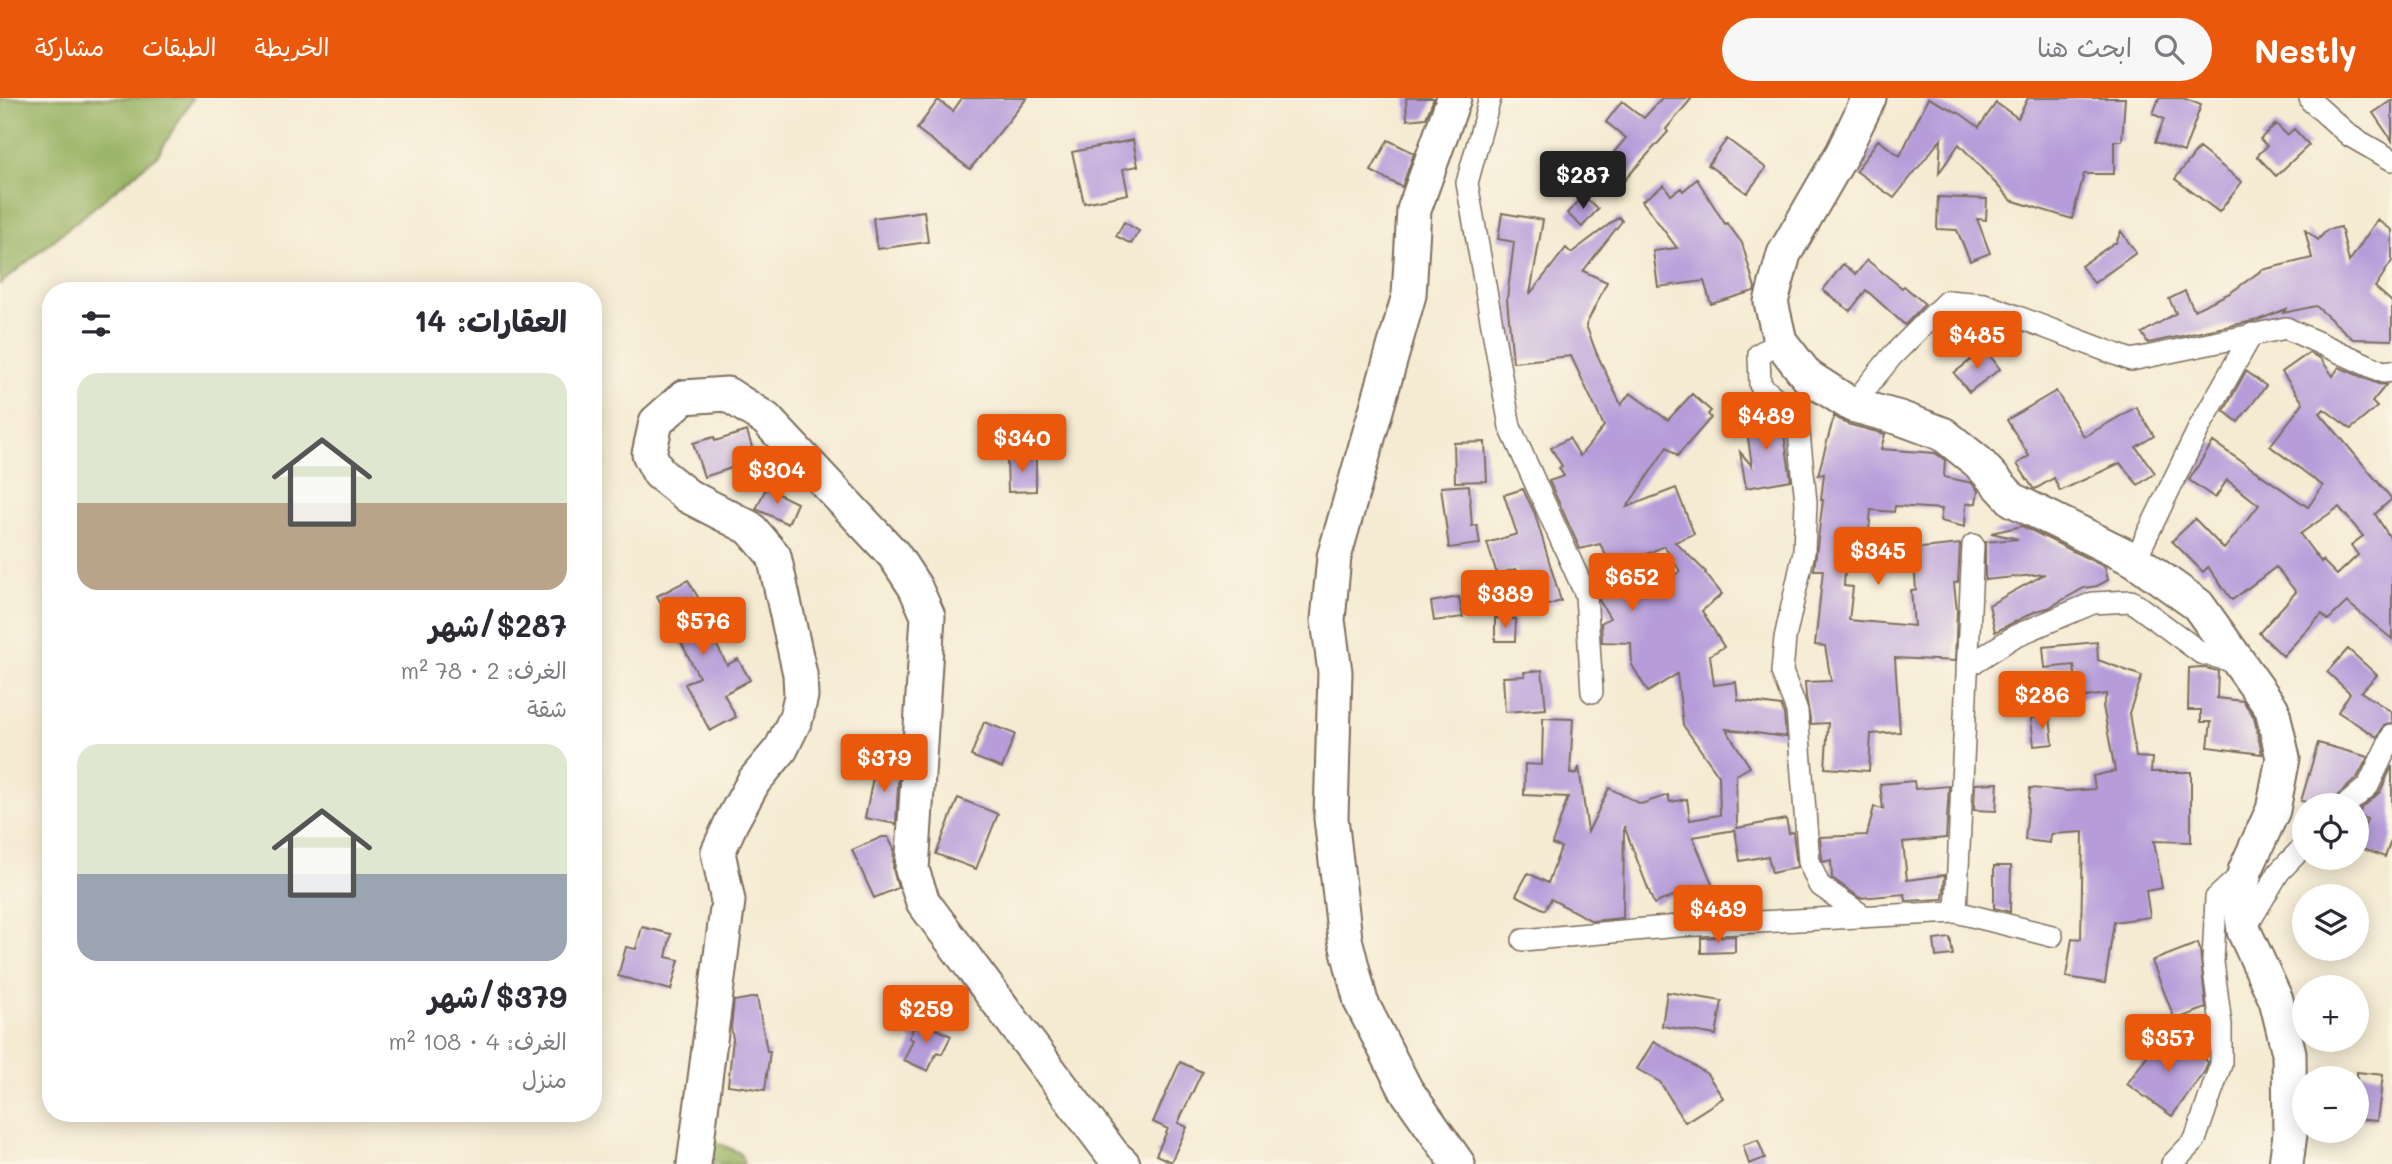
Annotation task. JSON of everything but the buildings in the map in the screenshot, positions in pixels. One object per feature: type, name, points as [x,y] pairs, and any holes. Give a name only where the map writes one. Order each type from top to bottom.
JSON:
[{"type":"main road","points":[[1454,98],[1414,210],[1409,295],[1334,557],[1328,620],[1335,672],[1331,818],[1345,939],[1361,1002],[1406,1090],[1458,1164]]},
{"type":"main road","points":[[1869,98],[1843,152],[1784,254],[1771,302],[1780,341],[1807,376],[1852,405],[1900,418],[1943,434],[1978,462],[2013,500],[2134,561],[2198,605],[2272,709],[2283,758],[2273,810],[2245,871],[2240,900],[2244,931],[2276,1000],[2289,1053],[2290,1134],[2286,1164]]},
{"type":"main road","points":[[694,1164],[728,901],[718,852],[754,781],[781,749],[796,718],[801,696],[800,674],[774,556],[750,528],[688,496],[659,473],[649,454],[656,422],[684,397],[727,394],[766,419],[894,555],[915,587],[928,616],[912,870],[923,902],[1113,1155],[1123,1164]]},
{"type":"street","points":[[1490,98],[1467,183],[1483,277],[1510,427],[1586,595],[1592,692]]},
{"type":"street","points":[[2310,98],[2311,102],[2350,136],[2392,160]]},
{"type":"street","points":[[1852,405],[1892,356],[1947,301],[1984,303],[2131,360],[2286,328],[2383,372],[2392,371]]},
{"type":"street","points":[[2134,561],[2199,428],[2252,334]]},
{"type":"street","points":[[1780,341],[1759,354],[1760,385],[1794,414],[1799,433],[1806,502],[1804,552],[1786,638],[1782,672],[1797,711],[1809,862],[1819,885],[1865,917]]},
{"type":"street","points":[[1956,912],[1973,545]]},
{"type":"street","points":[[1967,667],[2015,636],[2094,603],[2131,601],[2201,653],[2240,663]]},
{"type":"street","points":[[2360,793],[2368,786],[2392,736]]},
{"type":"street","points":[[2244,931],[2279,872],[2292,858]]},
{"type":"street","points":[[2172,1164],[2195,1140],[2221,1063],[2221,1025],[2213,962],[2216,898],[2245,871]]},
{"type":"street","points":[[1523,940],[1678,926],[1956,912],[2052,936]]},
{"type":"green space","points":[[0,98],[193,98],[157,156],[0,284]]},
{"type":"green space","points":[[709,1139],[740,1153],[744,1164],[705,1164]]}]
